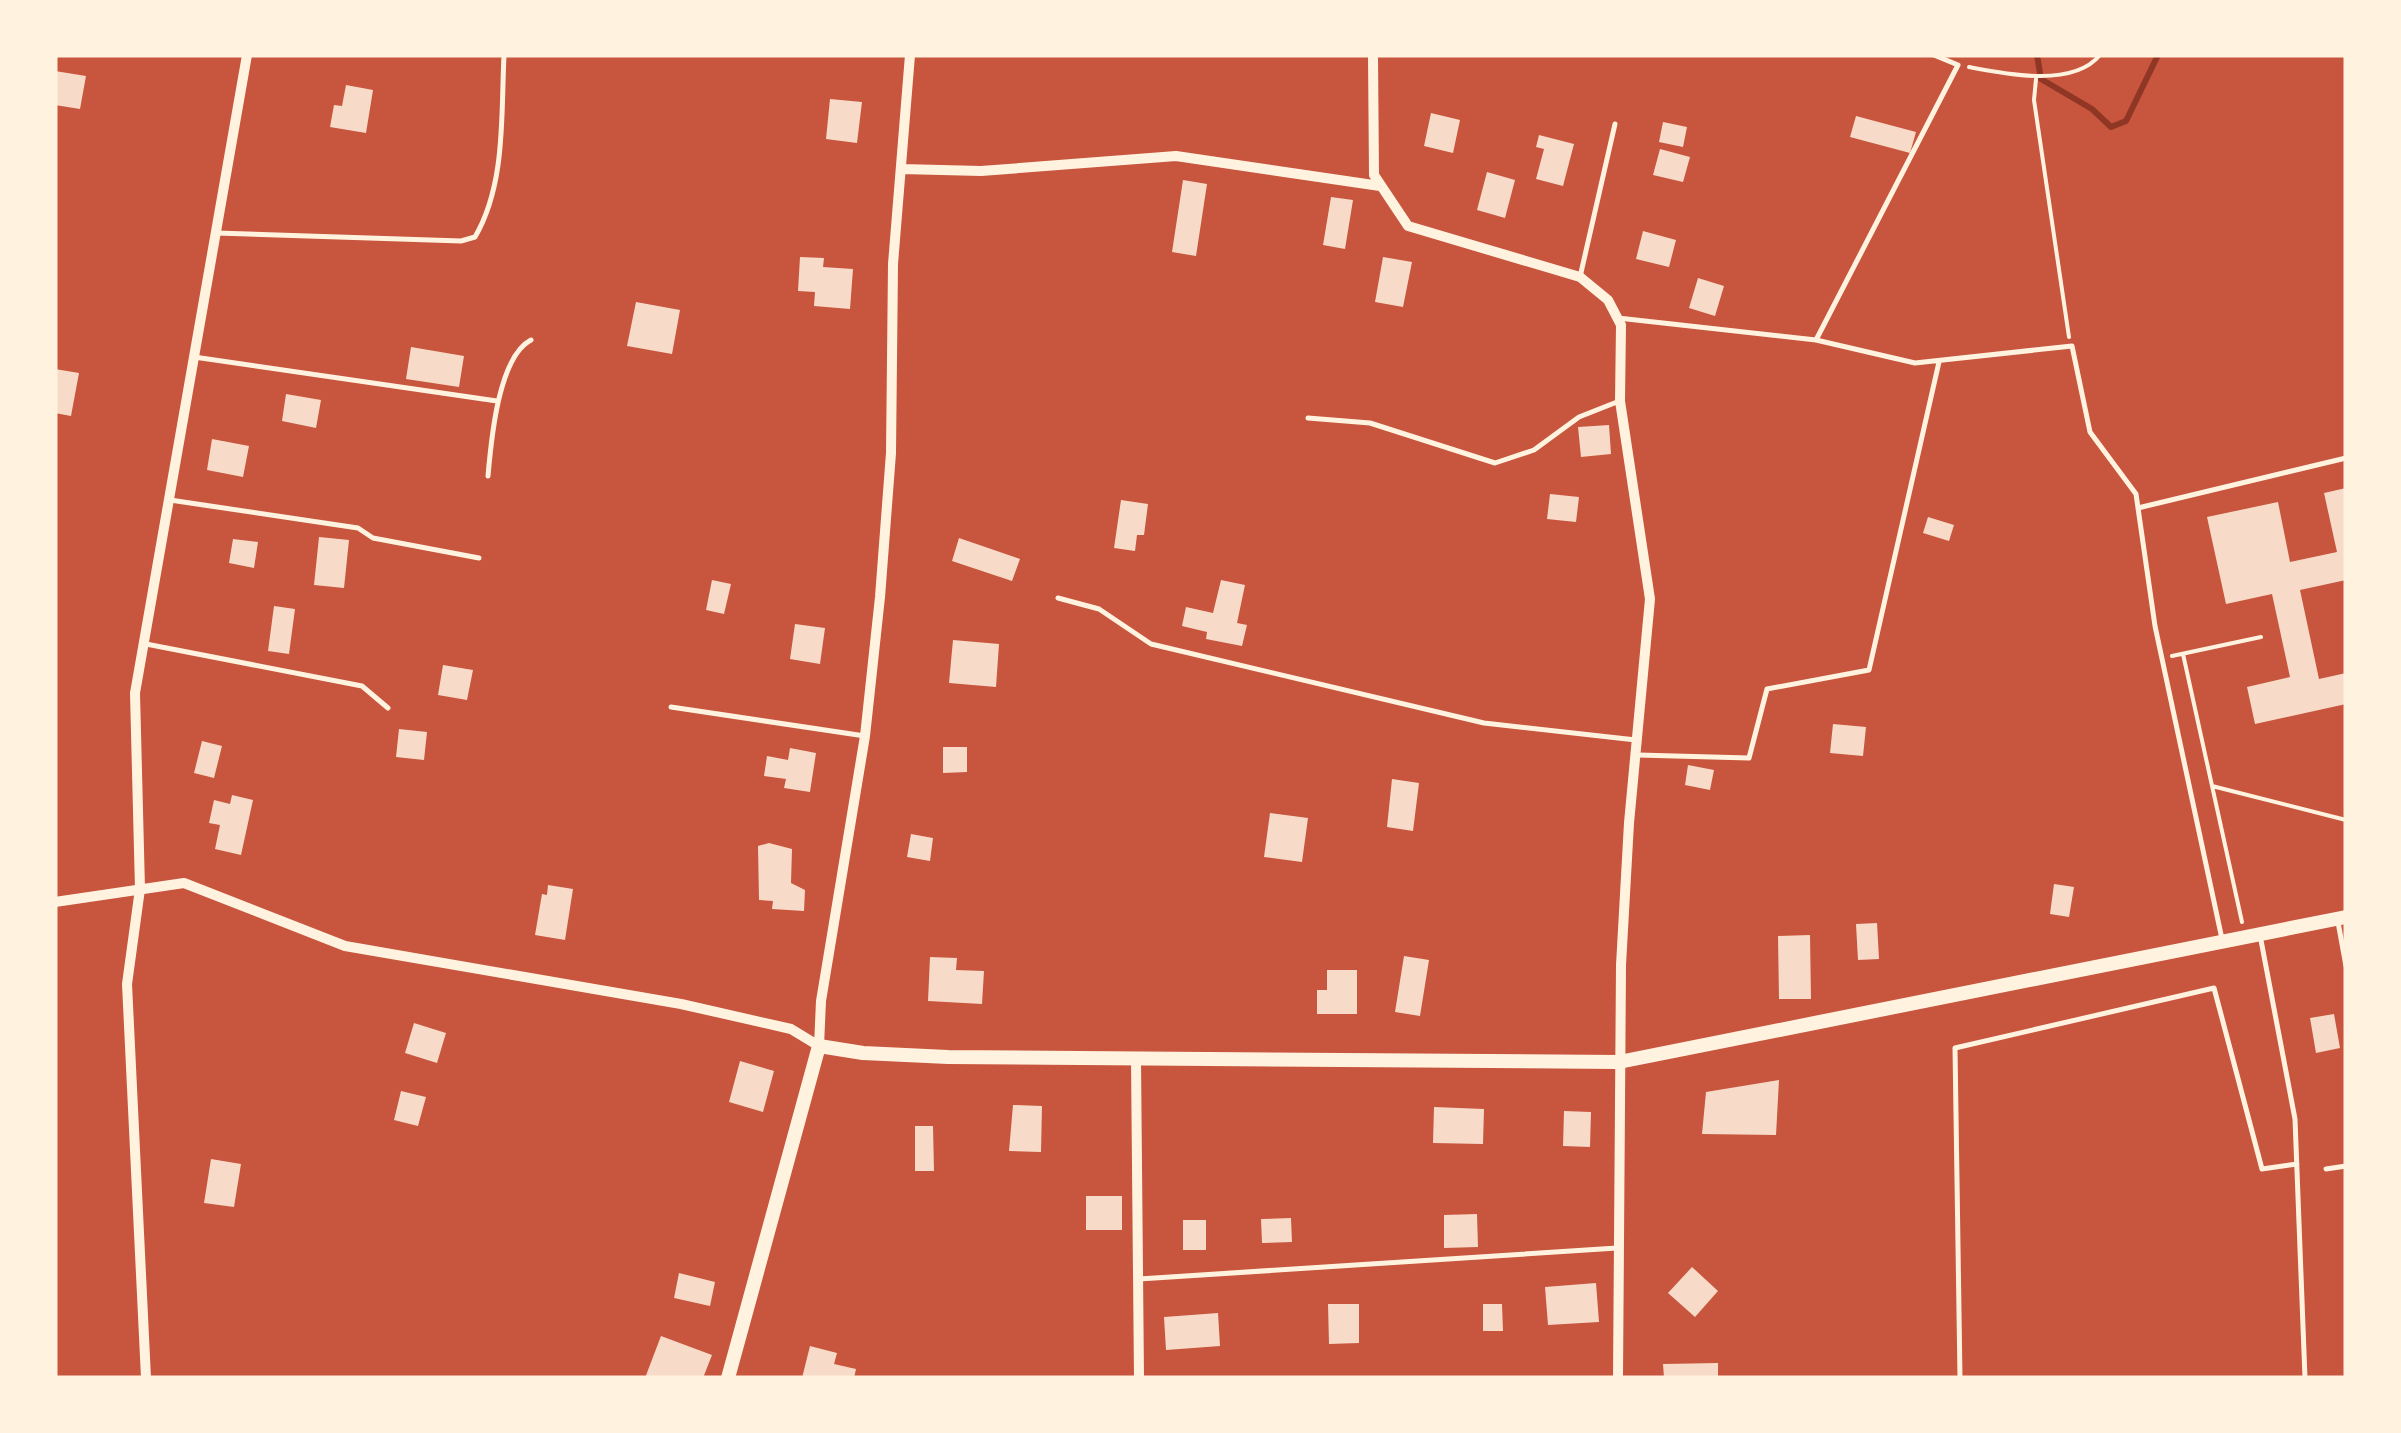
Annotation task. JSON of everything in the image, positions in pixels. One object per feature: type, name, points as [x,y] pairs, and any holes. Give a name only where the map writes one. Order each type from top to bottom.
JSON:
[{"type":"street","points":[[146,1378],[127,984],[140,889],[135,693],[247,55]]},
{"type":"street","points":[[728,1378],[819,1046],[820,1001],[865,736],[892,453],[893,264],[910,55]]},
{"type":"street","points":[[1373,55],[1374,174],[1408,226],[1580,277],[1608,300],[1618,318],[1620,401],[1650,599],[1634,755],[1619,1062],[1618,1378]]},
{"type":"street","points":[[901,170],[981,171],[1176,156],[1380,186]]},
{"type":"street","points":[[55,902],[184,883],[345,946],[681,1004],[791,1029],[819,1046],[880,1055],[1136,1060],[1619,1062],[2342,918]]},
{"type":"street","points":[[1136,1060],[1139,1378]]},
{"type":"lane","points":[[216,233],[461,241],[475,237],[488,208],[502,127],[504,55]]},
{"type":"lane","points":[[1816,340],[1958,65],[1934,55]]},
{"type":"lane","points":[[1580,277],[1615,124]]},
{"type":"lane","points":[[1618,318],[1816,340],[1890,360],[1939,362],[2072,346],[2090,432],[2132,485],[2138,508],[2162,658],[2222,942]]},
{"type":"lane","points":[[488,476],[497,401],[516,354],[531,340]]},
{"type":"lane","points":[[191,357],[497,401]]},
{"type":"lane","points":[[1634,755],[1749,758],[1767,689],[1869,670],[1939,362]]},
{"type":"lane","points":[[1308,418],[1370,424],[1496,463],[1534,450],[1579,417],[1620,401]]},
{"type":"lane","points":[[2138,508],[2346,458]]},
{"type":"lane","points":[[167,500],[358,528],[373,538],[478,558]]},
{"type":"lane","points":[[1058,598],[1099,608],[1150,644],[1484,723],[1636,740]]},
{"type":"lane","points":[[143,643],[362,686],[388,708]]},
{"type":"lane","points":[[671,707],[865,736]]},
{"type":"lane","points":[[2342,918],[2346,966]]},
{"type":"lane","points":[[2253,936],[2289,1085],[2298,1164],[2304,1378]]},
{"type":"lane","points":[[1960,1378],[1955,1048],[2214,988],[2262,1169],[2298,1164]]},
{"type":"lane","points":[[2326,1169],[2346,1166]]},
{"type":"lane","points":[[1139,1278],[1617,1248]]},
{"type":"path","points":[[1958,65],[2037,79],[2045,74],[2090,67],[2100,55]]},
{"type":"path","points":[[2037,79],[2034,100],[2065,328],[2072,346]]},
{"type":"path","points":[[2162,658],[2261,636]]},
{"type":"path","points":[[2183,654],[2212,786],[2253,936]]},
{"type":"path","points":[[2212,786],[2346,820]]},
{"type":"building","points":[[55,71],[86,76],[80,109],[55,105]]},
{"type":"building","points":[[346,85],[373,90],[366,133],[330,127],[334,105],[342,106]]},
{"type":"building","points":[[830,99],[862,102],[857,143],[826,139]]},
{"type":"building","points":[[1431,113],[1460,120],[1453,153],[1424,146]]},
{"type":"building","points":[[1856,116],[1916,132],[1910,153],[1850,137]]},
{"type":"building","points":[[1663,122],[1687,127],[1683,147],[1659,142]]},
{"type":"building","points":[[1539,135],[1574,144],[1563,186],[1536,179],[1544,149],[1536,147]]},
{"type":"building","points":[[1660,149],[1690,157],[1683,182],[1653,175]]},
{"type":"building","points":[[1487,172],[1515,180],[1505,218],[1477,210]]},
{"type":"building","points":[[1183,180],[1207,184],[1196,256],[1172,252]]},
{"type":"building","points":[[1331,197],[1353,200],[1345,249],[1323,245]]},
{"type":"building","points":[[1643,231],[1676,240],[1669,267],[1636,259]]},
{"type":"building","points":[[800,257],[824,258],[823,267],[853,269],[850,309],[814,306],[815,292],[798,291]]},
{"type":"building","points":[[1383,257],[1412,262],[1403,307],[1375,302]]},
{"type":"building","points":[[1698,278],[1724,286],[1715,316],[1689,308]]},
{"type":"building","points":[[636,302],[680,310],[672,354],[627,346]]},
{"type":"building","points":[[411,347],[464,356],[459,387],[406,379]]},
{"type":"building","points":[[55,369],[79,373],[71,416],[55,413]]},
{"type":"building","points":[[286,394],[321,400],[316,428],[282,421]]},
{"type":"building","points":[[1609,425],[1611,454],[1581,457],[1578,427]]},
{"type":"building","points":[[212,439],[249,446],[243,477],[207,470]]},
{"type":"building","points":[[2346,488],[2346,580],[2300,590],[2319,679],[2346,673],[2346,704],[2255,724],[2247,687],[2290,677],[2272,594],[2226,604],[2207,517],[2278,502],[2290,562],[2337,552],[2324,493]]},
{"type":"building","points":[[1550,494],[1579,497],[1576,522],[1547,519]]},
{"type":"building","points":[[1121,500],[1148,504],[1144,535],[1137,535],[1135,551],[1114,548]]},
{"type":"building","points":[[1928,517],[1954,525],[1949,541],[1923,533]]},
{"type":"building","points":[[319,537],[349,540],[344,588],[314,585]]},
{"type":"building","points":[[959,538],[1020,559],[1012,581],[952,561]]},
{"type":"building","points":[[233,539],[258,542],[254,568],[229,563]]},
{"type":"building","points":[[712,580],[731,584],[724,614],[706,610]]},
{"type":"building","points":[[1221,580],[1245,585],[1237,623],[1247,625],[1242,646],[1206,639],[1207,632],[1182,626],[1186,607],[1213,613]]},
{"type":"building","points":[[274,606],[295,609],[289,654],[268,651]]},
{"type":"building","points":[[795,624],[825,628],[820,664],[790,659]]},
{"type":"building","points":[[953,640],[999,644],[996,687],[949,683]]},
{"type":"building","points":[[443,665],[473,670],[467,700],[438,695]]},
{"type":"building","points":[[1833,724],[1866,727],[1863,756],[1830,753]]},
{"type":"building","points":[[399,729],[427,732],[424,760],[396,757]]},
{"type":"building","points":[[202,741],[222,746],[214,778],[194,773]]},
{"type":"building","points":[[943,747],[967,747],[967,772],[943,773]]},
{"type":"building","points":[[790,748],[816,753],[810,792],[784,788],[786,779],[764,776],[767,756],[788,760]]},
{"type":"building","points":[[1688,765],[1714,770],[1710,790],[1685,785]]},
{"type":"building","points":[[1392,779],[1419,783],[1413,831],[1387,827]]},
{"type":"building","points":[[232,795],[253,800],[241,855],[215,849],[220,825],[209,823],[214,800],[230,804]]},
{"type":"building","points":[[1270,813],[1308,818],[1302,862],[1264,857]]},
{"type":"building","points":[[911,834],[933,838],[930,861],[907,857]]},
{"type":"building","points":[[769,843],[792,849],[791,883],[805,890],[804,911],[772,909],[773,901],[759,900],[758,846]]},
{"type":"building","points":[[2054,884],[2074,887],[2069,917],[2050,914]]},
{"type":"building","points":[[548,885],[573,889],[565,940],[535,935],[542,894],[547,895]]},
{"type":"building","points":[[1877,923],[1879,959],[1858,960],[1856,924]]},
{"type":"building","points":[[1810,935],[1811,999],[1779,999],[1778,936]]},
{"type":"building","points":[[1404,956],[1429,960],[1420,1016],[1395,1012]]},
{"type":"building","points":[[930,957],[957,958],[956,970],[984,971],[982,1004],[928,1001]]},
{"type":"building","points":[[1327,970],[1357,970],[1357,1014],[1317,1014],[1317,990],[1327,990]]},
{"type":"building","points":[[2334,1014],[2340,1048],[2316,1053],[2310,1018]]},
{"type":"building","points":[[414,1023],[446,1033],[437,1063],[405,1053]]},
{"type":"building","points":[[740,1061],[774,1071],[763,1112],[729,1102]]},
{"type":"building","points":[[1779,1080],[1776,1135],[1702,1134],[1706,1092]]},
{"type":"building","points":[[401,1091],[426,1097],[418,1126],[394,1120]]},
{"type":"building","points":[[1013,1105],[1042,1106],[1041,1152],[1009,1151]]},
{"type":"building","points":[[1434,1107],[1484,1109],[1483,1144],[1433,1143]]},
{"type":"building","points":[[1564,1111],[1591,1112],[1590,1147],[1563,1146]]},
{"type":"building","points":[[915,1126],[933,1126],[934,1171],[915,1171]]},
{"type":"building","points":[[211,1159],[241,1164],[234,1207],[204,1203]]},
{"type":"building","points":[[1086,1196],[1122,1196],[1122,1230],[1086,1230]]},
{"type":"building","points":[[1477,1214],[1478,1247],[1444,1248],[1444,1215]]},
{"type":"building","points":[[1291,1218],[1292,1242],[1262,1243],[1261,1219]]},
{"type":"building","points":[[1183,1220],[1206,1220],[1206,1250],[1183,1250]]},
{"type":"building","points":[[1692,1267],[1718,1291],[1695,1317],[1668,1293]]},
{"type":"building","points":[[679,1273],[715,1282],[710,1306],[674,1298]]},
{"type":"building","points":[[1596,1283],[1599,1322],[1548,1325],[1545,1287]]},
{"type":"building","points":[[1328,1304],[1359,1304],[1359,1343],[1329,1344]]},
{"type":"building","points":[[1483,1304],[1502,1304],[1503,1331],[1483,1331]]},
{"type":"building","points":[[1218,1313],[1220,1346],[1166,1350],[1164,1317]]},
{"type":"building","points":[[661,1336],[712,1355],[703,1378],[645,1378]]},
{"type":"building","points":[[810,1346],[837,1353],[834,1364],[856,1369],[854,1378],[802,1378]]},
{"type":"building","points":[[1718,1363],[1718,1378],[1664,1378],[1663,1364]]},
{"type":"waterway","points":[[2037,55],[2041,79],[2092,109],[2111,127],[2126,121],[2158,55]]}]
